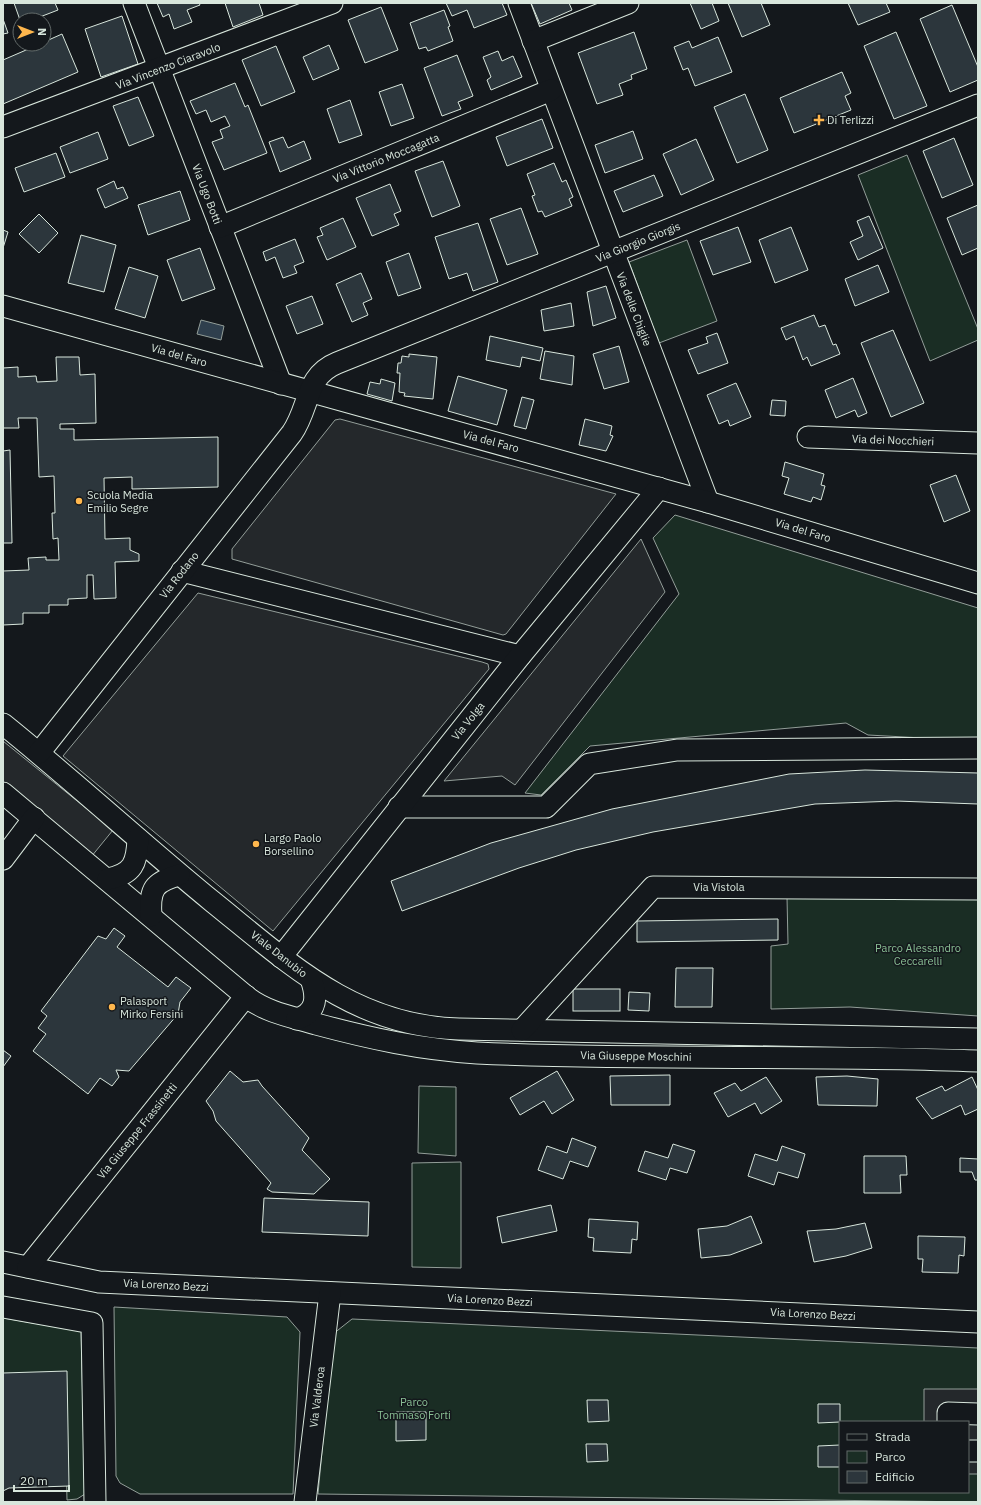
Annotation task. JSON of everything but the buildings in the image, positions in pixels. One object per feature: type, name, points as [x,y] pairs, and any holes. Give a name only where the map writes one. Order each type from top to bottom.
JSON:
[{"type":"street","name":"Via Ugo Botti","points":[[134,3],[281,384]]},
{"type":"street","name":"Via Vincenzo Ciaravolo","points":[[3,127],[332,3]]},
{"type":"street","name":"Via delle Chiglie","points":[[519,3],[708,502]]},
{"type":"street","points":[[533,41],[628,3]]},
{"type":"street","name":"Via Vittorio Moccagatta","points":[[220,227],[551,90]]},
{"type":"street","name":"Via Giorgio Giorgis","points":[[310,391],[318,375],[332,365],[978,105]]},
{"type":"street","name":"Via del Faro","points":[[3,306],[659,488],[978,583]]},
{"type":"street","name":"Via Rodano","points":[[39,753],[292,433],[301,418],[310,391]]},
{"type":"street","name":"Via dei Nocchieri","points":[[808,437],[978,444]]},
{"type":"street","name":"Via Volga","points":[[281,957],[520,656],[659,488]]},
{"type":"street","points":[[182,571],[520,656]]},
{"type":"street","name":"Viale Danubio","points":[[3,724],[39,753],[179,875],[310,979],[316,998],[314,1006],[308,1014],[297,1018]]},
{"type":"street","points":[[399,807],[546,807],[589,764],[677,750],[978,748]]},
{"type":"street","points":[[3,793],[108,879],[246,996],[260,1006],[297,1018]]},
{"type":"street","points":[[3,859],[34,818]]},
{"type":"street","points":[[108,879],[121,875],[133,866],[137,853],[138,839]]},
{"type":"street","points":[[151,916],[150,899],[154,888],[163,880],[179,875]]},
{"type":"street","name":"Via Vistola","points":[[522,1030],[653,887],[978,889]]},
{"type":"street","points":[[310,979],[353,1003],[401,1022],[439,1028],[978,1039]]},
{"type":"street","name":"Via Giuseppe Frassinetti","points":[[28,1267],[246,996]]},
{"type":"street","name":"Via Giuseppe Moschini","points":[[297,1018],[385,1042],[477,1053],[698,1057],[902,1058],[978,1061]]},
{"type":"street","name":"Via Lorenzo Bezzi","points":[[3,1262],[99,1282],[978,1322]]},
{"type":"street","name":"Via Valderoa","points":[[305,1502],[330,1293]]},
{"type":"street","points":[[3,1307],[92,1323],[95,1502]]},
{"type":"street","points":[[948,1421],[948,1413],[978,1414]]},
{"type":"green space","points":[[907,155],[978,329],[978,340],[930,361],[858,175]]},
{"type":"green space","points":[[687,240],[717,321],[659,343],[629,262]]},
{"type":"green space","points":[[675,515],[978,608],[978,741],[868,735],[846,723],[590,746],[541,795],[525,793],[679,594],[653,538]]},
{"type":"green space","name":"Parco Alessandro Ceccarelli","points":[[787,897],[978,898],[978,1016],[850,1007],[771,1009],[771,946],[788,944]]},
{"type":"green space","points":[[419,1086],[456,1087],[456,1156],[418,1153]]},
{"type":"green space","points":[[461,1162],[461,1268],[412,1267],[412,1163]]},
{"type":"green space","points":[[114,1307],[287,1317],[300,1332],[293,1494],[140,1494],[120,1483],[116,1476]]},
{"type":"green space","points":[[3,1318],[81,1331],[85,1494],[77,1499],[67,1500],[64,1377],[3,1377]]},
{"type":"green space","name":"Parco Tommaso Forti","points":[[352,1319],[978,1348],[978,1502],[318,1494],[333,1334]]},
{"type":"shaded area","points":[[340,419],[616,494],[506,634],[503,635],[232,559],[232,549],[335,420]]},
{"type":"shaded area","points":[[641,539],[665,592],[515,785],[502,776],[444,781]]},
{"type":"shaded area","name":"Largo Paolo Borsellino","points":[[198,593],[488,664],[489,669],[273,931],[63,756]]},
{"type":"shaded area","points":[[3,741],[113,830],[91,857],[3,786]]},
{"type":"shaded area","points":[[924,1389],[978,1389],[978,1474],[969,1474],[969,1421],[924,1421]]},
{"type":"water","points":[[201,320],[224,326],[221,340],[197,334]]},
{"type":"place","name":"Di Terlizzi","points":[[819,120]]},
{"type":"place","name":"Scuola Media Emilio Segre","points":[[79,501]]},
{"type":"place","name":"Largo Paolo Borsellino","points":[[256,844]]},
{"type":"place","name":"Palasport Mirko Fersini","points":[[112,1007]]}]
